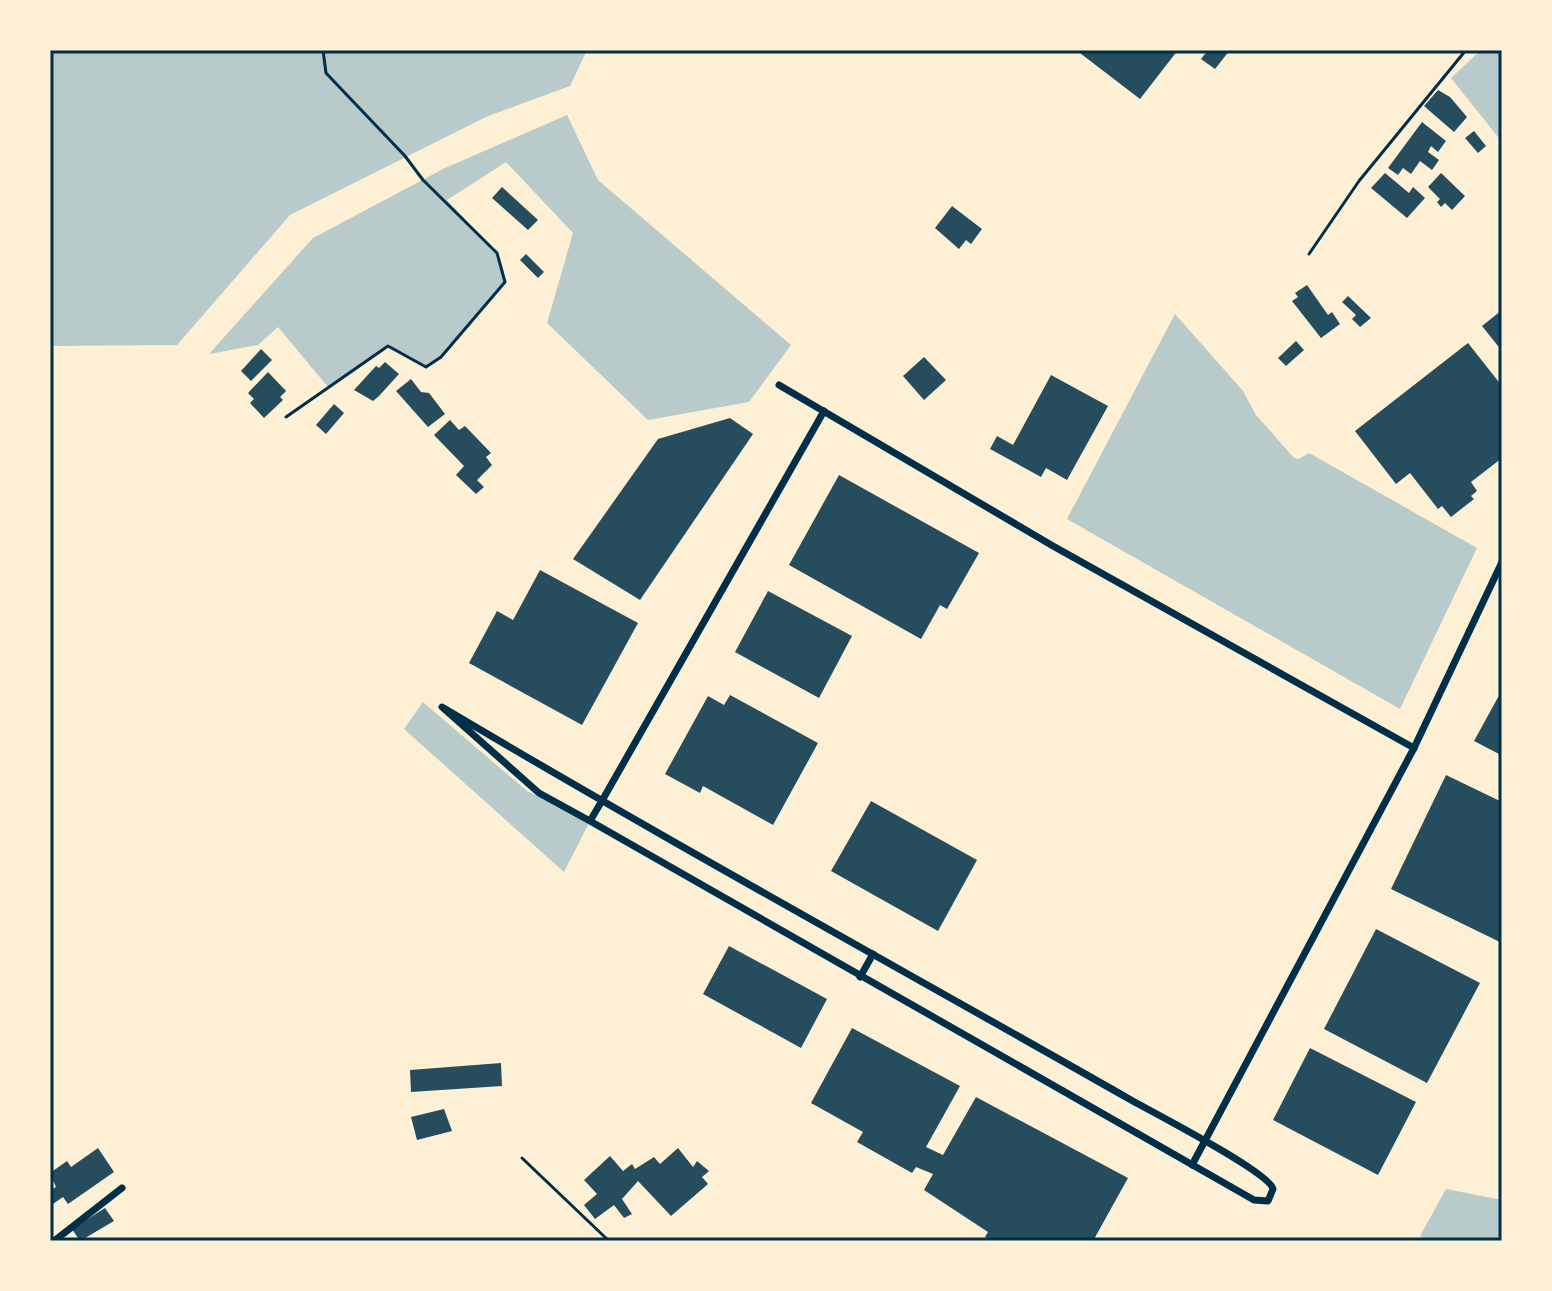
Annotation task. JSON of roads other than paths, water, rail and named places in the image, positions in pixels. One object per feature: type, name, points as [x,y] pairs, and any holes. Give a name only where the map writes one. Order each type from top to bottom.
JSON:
[{"type":"street","points":[[779,385],[1053,546],[1414,748]]},
{"type":"street","points":[[590,821],[824,411]]},
{"type":"street","points":[[1192,1165],[1414,748],[1502,562]]},
{"type":"street","points":[[433,700],[533,788],[1254,1200],[1268,1201],[1273,1189],[1267,1178],[442,707]]},
{"type":"street","points":[[860,977],[873,954]]},
{"type":"street","points":[[54,1241],[122,1188]]},
{"type":"lane","points":[[1309,254],[1378,157],[1466,50]]},
{"type":"lane","points":[[522,1158],[609,1241]]}]
